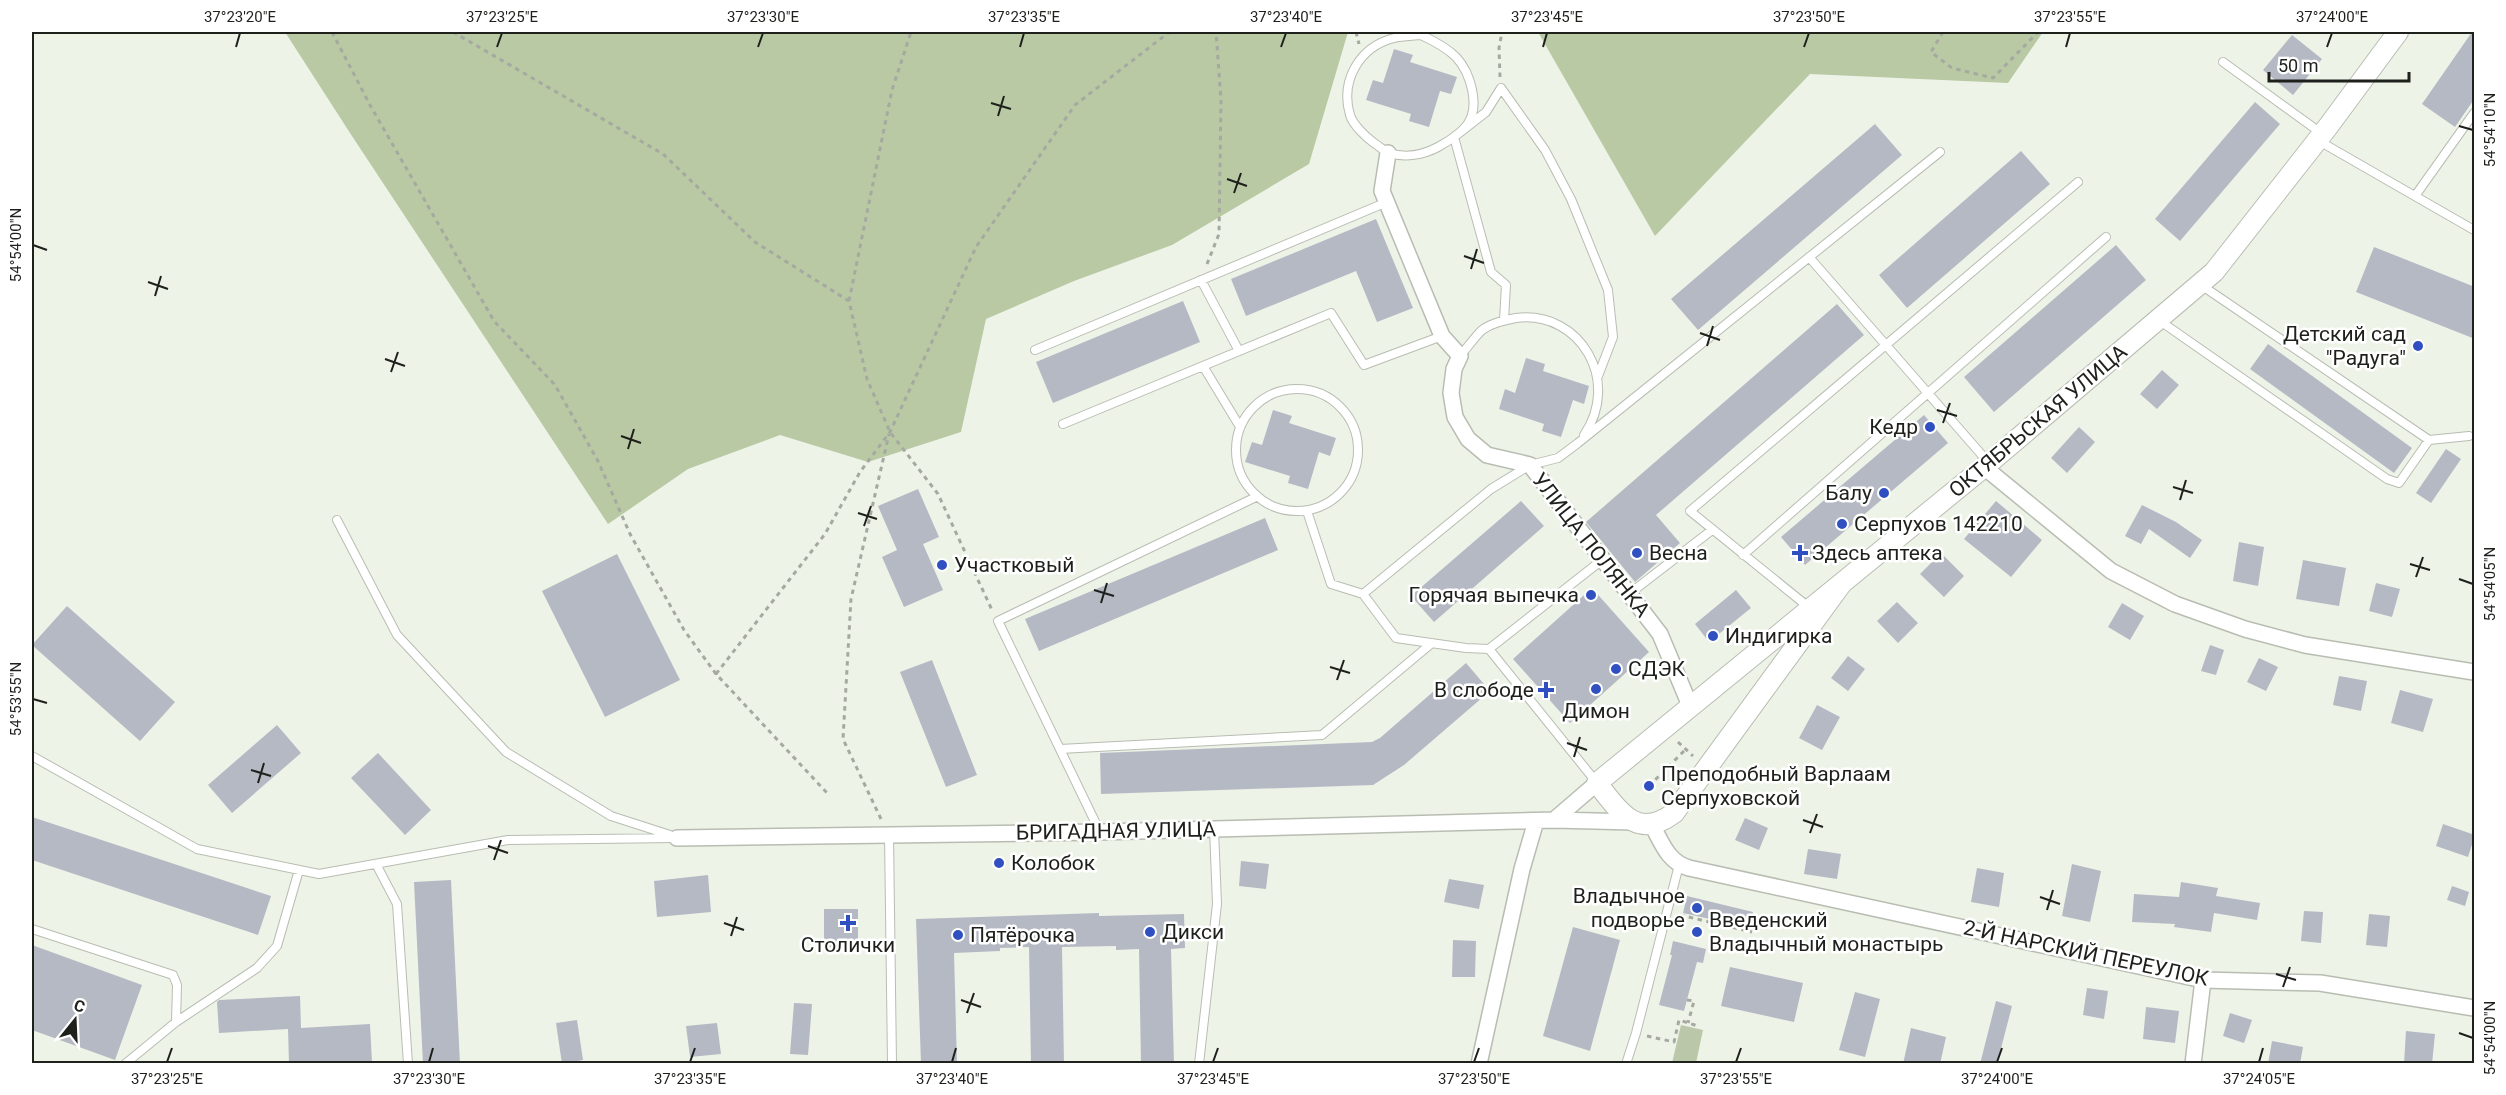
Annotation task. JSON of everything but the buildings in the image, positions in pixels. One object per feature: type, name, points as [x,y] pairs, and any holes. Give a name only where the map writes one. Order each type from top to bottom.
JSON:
[{"type":"street","name":"ОКТЯБРЬСКАЯ УЛИЦА","points":[[1597,783],[1987,465],[2214,272],[2320,137],[2398,32]]},
{"type":"street","points":[[1388,153],[1382,191],[1442,336],[1460,356]]},
{"type":"street","name":"УЛИЦА ПОЛЯНКА","points":[[1460,356],[1454,369],[1450,393],[1455,417],[1468,439],[1487,455],[1530,465],[1660,634],[1691,708]]},
{"type":"street","points":[[1987,465],[2111,571],[2175,604],[2245,629],[2305,645],[2475,672]]},
{"type":"street","points":[[1643,823],[1663,821],[1674,813],[1842,583]]},
{"type":"street","points":[[1554,820],[1597,783],[1619,811],[1643,823],[1670,858],[1679,865]]},
{"type":"street","name":"БРИГАДНАЯ УЛИЦА","points":[[677,838],[1100,832],[1554,820],[1643,823]]},
{"type":"street","points":[[1479,1064],[1522,869],[1536,821]]},
{"type":"street","name":"2-Й НАРСКИЙ ПЕРЕУЛОК","points":[[1679,865],[2203,980],[2320,983],[2475,1008]]},
{"type":"street","points":[[2193,1064],[2203,980]]},
{"type":"lane","points":[[1454,137],[1468,123],[1472,113],[1473,91],[1466,72],[1457,58],[1442,46],[1421,35],[1394,38],[1369,48],[1355,66],[1346,92],[1351,118],[1368,138],[1388,153],[1409,156],[1432,150],[1454,137],[1486,112],[1501,88],[1545,150],[1571,199],[1608,290],[1613,337],[1598,376]]},
{"type":"lane","points":[[2223,62],[2320,137],[2475,230]]},
{"type":"lane","points":[[2415,196],[2475,112]]},
{"type":"lane","points":[[1454,137],[1491,272],[1506,285],[1504,320]]},
{"type":"lane","points":[[1363,594],[1491,489],[1530,465],[1558,458],[1578,443],[1940,152]]},
{"type":"lane","points":[[1811,609],[1690,512],[2078,182]]},
{"type":"lane","points":[[1035,350],[1387,202]]},
{"type":"lane","points":[[1743,555],[2106,237]]},
{"type":"lane","points":[[1809,257],[1928,393],[1987,465]]},
{"type":"lane","points":[[1201,280],[1239,351]]},
{"type":"lane","points":[[2200,284],[2429,440],[2469,436]]},
{"type":"lane","points":[[1063,424],[1331,313],[1364,365],[1442,336]]},
{"type":"lane","points":[[1460,356],[1482,330],[1504,320],[1528,317],[1552,322],[1573,334],[1589,353],[1598,376],[1599,400],[1592,423],[1578,443]]},
{"type":"lane","points":[[2158,320],[2387,479],[2399,483],[2429,440]]},
{"type":"lane","points":[[1203,366],[1240,427]]},
{"type":"lane","points":[[1293,388],[1314,391],[1332,399],[1346,413],[1355,431],[1359,450],[1356,470],[1346,487],[1332,501],[1307,511],[1294,512],[1273,507],[1256,496],[1242,480],[1235,461],[1235,440],[1240,427],[1242,420],[1255,404],[1273,393],[1293,388]]},
{"type":"lane","points":[[1100,832],[998,621],[1256,496]]},
{"type":"lane","points":[[1307,511],[1331,584],[1363,594],[1396,638],[1489,649],[1602,560]]},
{"type":"lane","points":[[337,520],[397,635],[506,752],[611,816],[677,838]]},
{"type":"lane","points":[[1629,594],[1712,530]]},
{"type":"lane","points":[[1060,749],[1322,735],[1432,643]]},
{"type":"lane","points":[[1489,649],[1597,783]]},
{"type":"lane","points":[[32,756],[197,849],[319,874],[508,840],[677,838]]},
{"type":"lane","points":[[1198,1064],[1216,904],[1214,829]]},
{"type":"lane","points":[[889,834],[892,1064]]},
{"type":"lane","points":[[376,864],[397,904],[408,1064]]},
{"type":"lane","points":[[1626,1064],[1679,865]]},
{"type":"lane","points":[[125,1064],[176,1022],[257,968],[277,946],[299,870]]},
{"type":"lane","points":[[32,929],[172,975],[177,985],[176,1022]]},
{"type":"path","points":[[332,32],[370,105],[494,321],[555,385],[598,461],[630,534],[684,630],[716,674],[828,794]]},
{"type":"path","points":[[453,32],[663,154],[755,242],[849,301]]},
{"type":"path","points":[[911,32],[892,90],[849,301],[867,379],[890,432],[938,494],[998,621]]},
{"type":"path","points":[[716,674],[825,534],[860,472],[890,432],[976,248],[1075,105],[1168,33],[1175,32]]},
{"type":"path","points":[[1201,280],[1219,234],[1221,100],[1216,32]]},
{"type":"path","points":[[1501,88],[1499,48],[1502,32]]},
{"type":"path","points":[[1943,32],[1931,52],[1952,68],[1994,78],[2038,32]]},
{"type":"path","points":[[889,834],[843,739],[851,599],[890,432]]},
{"type":"path","points":[[1663,729],[1707,769]]},
{"type":"path","points":[[1649,786],[1686,750]]},
{"type":"path","points":[[1667,911],[1752,932]]},
{"type":"path","points":[[1687,1000],[1694,1001],[1688,1023]]},
{"type":"path","points":[[1636,1033],[1674,1042],[1679,1020],[1698,1026]]},
{"type":"green space","points":[[285,32],[1348,32],[1309,164],[1172,245],[1074,281],[986,319],[961,432],[868,462],[780,435],[688,469],[608,524]]},
{"type":"green space","points":[[1538,32],[2043,32],[2008,83],[1810,74],[1655,236]]},
{"type":"green space","points":[[1681,1025],[1703,1030],[1696,1063],[1672,1063]]},
{"type":"place","name":"Детский сад \"Радуга\"","points":[[2418,346]]},
{"type":"place","name":"Кедр","points":[[1930,427]]},
{"type":"place","name":"Балу","points":[[1884,493]]},
{"type":"place","name":"Серпухов 142210","points":[[1842,524]]},
{"type":"place","name":"Весна","points":[[1637,553]]},
{"type":"place","name":"Здесь аптека","points":[[1800,553]]},
{"type":"place","name":"Участковый","points":[[942,565]]},
{"type":"place","name":"Горячая выпечка","points":[[1591,595]]},
{"type":"place","name":"Индигирка","points":[[1713,636]]},
{"type":"place","name":"СДЭК","points":[[1616,669]]},
{"type":"place","name":"Димон","points":[[1596,689]]},
{"type":"place","name":"В слободе","points":[[1546,690]]},
{"type":"place","name":"Преподобный Варлаам Серпуховской","points":[[1649,786]]},
{"type":"place","name":"Колобок","points":[[999,863]]},
{"type":"place","name":"Владычное подворье","points":[[1697,908]]},
{"type":"place","name":"Столички","points":[[848,923]]},
{"type":"place","name":"Дикси","points":[[1150,932]]},
{"type":"place","name":"Введенский Владычный монастырь","points":[[1697,932]]},
{"type":"place","name":"Пятёрочка","points":[[958,935]]}]
